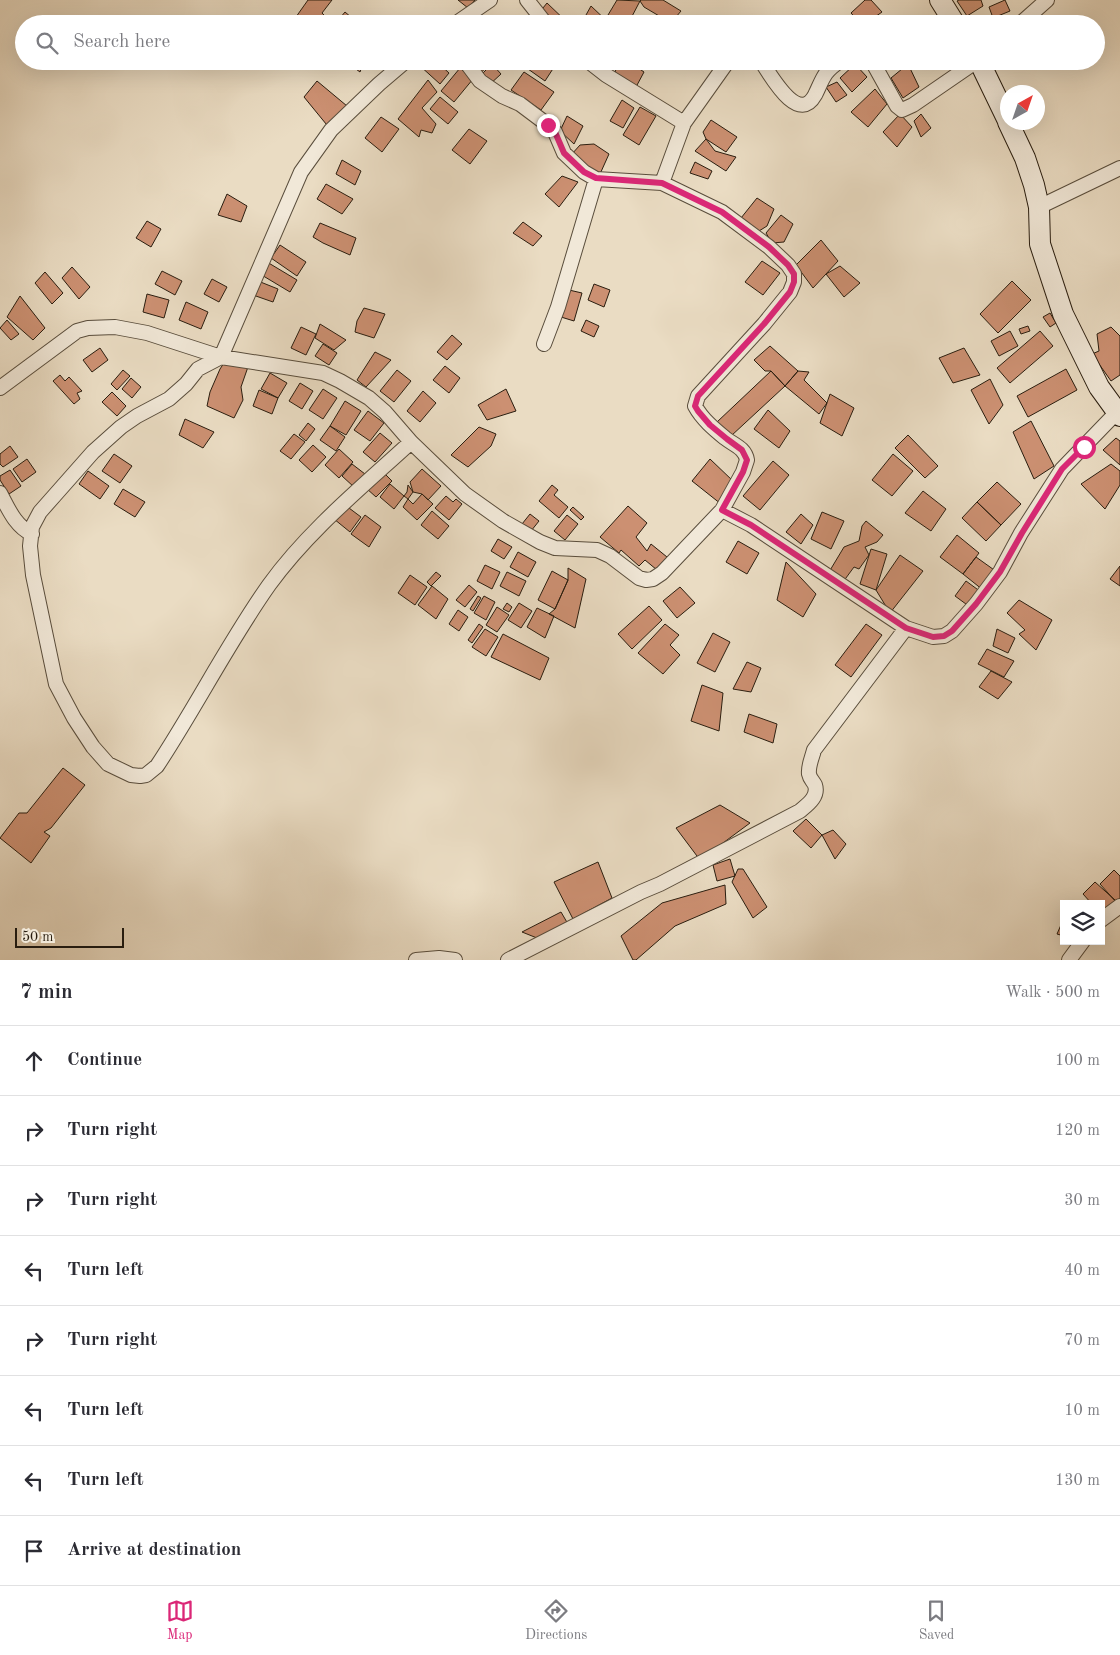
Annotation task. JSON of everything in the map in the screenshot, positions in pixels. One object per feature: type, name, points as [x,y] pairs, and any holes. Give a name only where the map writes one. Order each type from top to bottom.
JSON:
[{"type":"street","points":[[468,15],[490,0]]},
{"type":"street","points":[[527,0],[539,15]]},
{"type":"street","points":[[940,0],[949,15]]},
{"type":"street","points":[[1030,15],[1047,0]]},
{"type":"street","points":[[395,70],[331,130],[302,172],[221,357],[198,369],[186,384],[169,399],[121,427],[93,452],[40,512],[32,527],[30,546],[33,575],[56,684],[74,718],[93,747],[108,764],[131,775],[146,775],[157,766],[239,631],[270,584],[310,536],[342,504],[411,442]]},
{"type":"street","points":[[0,388],[77,331],[88,328],[115,327],[147,333],[221,357],[323,373],[340,380],[374,402],[411,442],[466,494],[503,521],[540,542],[555,548],[597,550],[610,556],[639,578],[653,579],[662,573],[722,510],[743,472],[747,460],[742,450],[710,425],[698,411],[695,406],[698,396],[764,324],[790,292],[794,282],[794,274],[788,265],[769,247],[722,212],[662,183],[596,178],[575,164],[564,153],[555,132],[548,125],[520,104],[502,96],[480,82],[471,70]]},
{"type":"street","points":[[600,70],[684,123]]},
{"type":"street","points":[[662,183],[684,123],[722,70]]},
{"type":"street","points":[[767,70],[788,99],[796,104],[806,104],[812,99],[828,70]]},
{"type":"street","points":[[877,70],[897,106],[902,110],[964,70]]},
{"type":"street","points":[[982,70],[1000,106]]},
{"type":"street","points":[[722,510],[751,525],[906,628],[933,637],[944,636],[952,631],[976,604],[1000,572],[1062,469],[1118,414],[1099,387],[1063,314],[1040,244],[1038,207],[1030,173],[1011,130]]},
{"type":"street","points":[[1038,207],[1120,168]]},
{"type":"street","points":[[544,344],[558,307],[596,178]]},
{"type":"street","points":[[0,492],[20,526],[32,534]]},
{"type":"street","points":[[508,960],[800,812],[814,798],[816,792],[816,787],[810,777],[810,764],[814,750],[906,628]]},
{"type":"street","points":[[1105,917],[1120,906]]},
{"type":"street","points":[[1069,960],[1080,945]]},
{"type":"street","points":[[416,960],[439,958],[454,960]]},
{"type":"building","points":[[308,0],[332,0],[322,13],[324,15],[297,15]]},
{"type":"building","points":[[458,0],[475,0],[468,8]]},
{"type":"building","points":[[617,0],[640,1],[633,15],[608,15]]},
{"type":"building","points":[[663,0],[681,11],[678,15],[658,15],[644,7],[640,1]]},
{"type":"building","points":[[865,0],[871,0],[882,12],[878,15],[853,15],[851,13]]},
{"type":"building","points":[[981,0],[983,6],[966,15],[957,1]]},
{"type":"building","points":[[1005,0],[1010,11],[1000,15],[992,15],[989,7]]},
{"type":"building","points":[[547,3],[560,15],[537,15]]},
{"type":"building","points":[[591,6],[600,15],[586,15]]},
{"type":"building","points":[[425,70],[446,70],[449,73],[440,84]]},
{"type":"building","points":[[458,70],[462,70],[473,79],[454,102],[441,91]]},
{"type":"building","points":[[473,70],[484,70],[479,75]]},
{"type":"building","points":[[486,70],[497,70],[501,74],[488,86],[479,77]]},
{"type":"building","points":[[529,70],[552,70],[545,81]]},
{"type":"building","points":[[616,70],[641,70],[644,72],[636,87],[614,75]]},
{"type":"building","points":[[849,70],[861,70],[867,77],[852,92],[840,78]]},
{"type":"building","points":[[901,70],[911,70],[919,87],[903,98],[891,78]]},
{"type":"building","points":[[524,72],[554,92],[541,110],[511,90]]},
{"type":"building","points":[[428,80],[437,92],[422,108],[436,124],[432,133],[421,130],[419,137],[398,119]]},
{"type":"building","points":[[317,81],[347,106],[331,130],[304,97]]},
{"type":"building","points":[[837,82],[847,95],[836,102],[826,87]]},
{"type":"building","points":[[875,89],[887,104],[868,127],[851,112]]},
{"type":"building","points":[[440,97],[458,112],[448,124],[430,109]]},
{"type":"building","points":[[622,100],[634,108],[623,128],[610,121]]},
{"type":"building","points":[[640,107],[656,116],[639,145],[623,135]]},
{"type":"building","points":[[900,114],[912,127],[897,147],[883,132]]},
{"type":"building","points":[[921,114],[931,128],[921,137],[914,121]]},
{"type":"building","points":[[567,116],[583,126],[574,144],[560,131]]},
{"type":"building","points":[[381,117],[399,129],[382,152],[365,138]]},
{"type":"building","points":[[711,120],[737,137],[726,152],[706,139],[703,132]]},
{"type":"building","points":[[469,129],[487,141],[470,164],[452,150]]},
{"type":"building","points":[[706,139],[715,151],[736,157],[726,171],[695,151]]},
{"type":"building","points":[[594,144],[609,154],[600,174],[571,155],[580,145]]},
{"type":"building","points":[[342,160],[361,171],[355,185],[336,174]]},
{"type":"building","points":[[695,162],[712,171],[708,179],[690,173]]},
{"type":"building","points":[[562,176],[578,182],[559,207],[545,194]]},
{"type":"building","points":[[326,184],[353,199],[342,214],[317,199]]},
{"type":"building","points":[[227,194],[247,206],[241,222],[218,215]]},
{"type":"building","points":[[757,198],[774,209],[767,226],[759,231],[741,218]]},
{"type":"building","points":[[781,215],[793,224],[784,242],[772,243],[766,233]]},
{"type":"building","points":[[147,221],[161,229],[151,247],[136,238]]},
{"type":"building","points":[[523,222],[542,236],[533,246],[513,233]]},
{"type":"building","points":[[320,223],[356,238],[350,255],[313,237]]},
{"type":"building","points":[[821,240],[838,261],[813,288],[796,265]]},
{"type":"building","points":[[280,245],[306,262],[297,276],[271,258]]},
{"type":"building","points":[[762,261],[780,273],[763,295],[745,282]]},
{"type":"building","points":[[267,262],[297,280],[290,292],[260,274]]},
{"type":"building","points":[[840,266],[860,283],[844,297],[826,274]]},
{"type":"building","points":[[72,267],[90,287],[79,299],[62,278]]},
{"type":"building","points":[[162,271],[182,281],[175,295],[155,284]]},
{"type":"building","points":[[45,272],[63,293],[52,304],[35,283]]},
{"type":"building","points":[[212,279],[227,287],[219,302],[204,294]]},
{"type":"building","points":[[258,281],[278,289],[273,302],[253,295]]},
{"type":"building","points":[[1012,281],[1031,300],[998,333],[980,314]]},
{"type":"building","points":[[594,284],[610,290],[604,307],[588,300]]},
{"type":"building","points":[[569,290],[582,293],[574,321],[561,317]]},
{"type":"building","points":[[147,294],[169,300],[164,318],[143,312]]},
{"type":"building","points":[[20,296],[45,328],[33,340],[7,317]]},
{"type":"building","points":[[186,302],[208,312],[201,329],[179,320]]},
{"type":"building","points":[[364,308],[385,314],[374,338],[355,332],[357,321]]},
{"type":"building","points":[[1050,313],[1056,323],[1050,327],[1043,317]]},
{"type":"building","points":[[7,320],[19,334],[11,340],[0,328]]},
{"type":"building","points":[[586,320],[599,326],[594,337],[581,331]]},
{"type":"building","points":[[320,324],[346,340],[334,350],[315,338]]},
{"type":"building","points":[[1028,326],[1030,331],[1021,334],[1019,329]]},
{"type":"building","points":[[301,327],[316,334],[306,355],[291,348]]},
{"type":"building","points":[[1111,327],[1120,336],[1120,375],[1111,381],[1092,354],[1099,351],[1097,334]]},
{"type":"building","points":[[1010,331],[1018,346],[999,356],[991,341]]},
{"type":"building","points":[[1040,331],[1053,346],[1010,383],[997,368]]},
{"type":"building","points":[[452,335],[462,344],[447,360],[437,352]]},
{"type":"building","points":[[323,344],[337,353],[329,365],[315,356]]},
{"type":"building","points":[[770,346],[798,371],[785,386],[771,371],[765,371],[754,360]]},
{"type":"building","points":[[100,348],[108,360],[92,372],[83,360]]},
{"type":"building","points":[[964,348],[980,375],[953,383],[939,358]]},
{"type":"building","points":[[375,352],[391,360],[366,387],[357,380]]},
{"type":"building","points":[[228,357],[249,364],[241,387],[243,400],[234,418],[207,406],[210,392],[220,369]]},
{"type":"building","points":[[445,366],[460,378],[449,393],[433,380]]},
{"type":"building","points":[[1066,369],[1077,390],[1028,417],[1017,396]]},
{"type":"building","points":[[123,370],[130,376],[117,390],[111,384]]},
{"type":"building","points":[[397,370],[411,381],[394,402],[380,391]]},
{"type":"building","points":[[771,371],[785,386],[731,436],[717,422]]},
{"type":"building","points":[[798,371],[809,372],[804,380],[827,403],[819,414],[785,386]]},
{"type":"building","points":[[270,373],[287,383],[278,398],[261,389]]},
{"type":"building","points":[[60,375],[65,381],[69,377],[82,391],[77,393],[80,399],[74,404],[53,381]]},
{"type":"building","points":[[131,378],[141,387],[132,398],[122,389]]},
{"type":"building","points":[[990,379],[1003,405],[989,424],[971,390]]},
{"type":"building","points":[[300,383],[313,391],[302,409],[289,401]]},
{"type":"building","points":[[323,389],[337,398],[323,419],[309,410]]},
{"type":"building","points":[[506,389],[516,411],[487,420],[478,405]]},
{"type":"building","points":[[259,390],[278,398],[272,414],[253,406]]},
{"type":"building","points":[[423,391],[436,403],[420,422],[407,411]]},
{"type":"building","points":[[112,392],[126,406],[117,416],[102,402]]},
{"type":"building","points":[[830,394],[854,408],[842,436],[820,423]]},
{"type":"building","points":[[345,401],[361,411],[346,435],[330,426]]},
{"type":"building","points":[[768,410],[790,431],[779,448],[754,429]]},
{"type":"building","points":[[368,411],[384,423],[370,441],[354,430]]},
{"type":"building","points":[[185,419],[214,432],[203,448],[179,435]]},
{"type":"building","points":[[1031,421],[1054,466],[1034,479],[1013,432]]},
{"type":"building","points":[[308,423],[315,429],[306,441],[299,435]]},
{"type":"building","points":[[330,426],[345,437],[336,451],[320,440]]},
{"type":"building","points":[[479,427],[496,434],[491,446],[468,467],[451,455]]},
{"type":"building","points":[[380,433],[392,443],[375,462],[363,452]]},
{"type":"building","points":[[294,434],[305,442],[291,459],[280,451]]},
{"type":"building","points":[[908,435],[938,466],[925,478],[895,448]]},
{"type":"building","points":[[1116,438],[1120,441],[1120,465],[1103,450]]},
{"type":"building","points":[[313,445],[326,457],[312,472],[299,460]]},
{"type":"building","points":[[10,446],[18,457],[3,467],[0,464],[0,454]]},
{"type":"building","points":[[339,449],[353,462],[339,478],[325,465]]},
{"type":"building","points":[[114,454],[132,466],[120,483],[102,471]]},
{"type":"building","points":[[893,454],[913,471],[892,496],[872,480]]},
{"type":"building","points":[[27,459],[36,472],[22,482],[13,469]]},
{"type":"building","points":[[710,459],[733,481],[721,504],[692,481]]},
{"type":"building","points":[[773,461],[789,475],[760,510],[743,496]]},
{"type":"building","points":[[352,464],[365,474],[354,487],[342,476]]},
{"type":"building","points":[[1111,464],[1120,471],[1120,485],[1105,509],[1081,484]]},
{"type":"building","points":[[422,469],[441,486],[428,500],[422,494],[413,492],[410,482]]},
{"type":"building","points":[[10,470],[21,486],[9,494],[0,480],[0,476]]},
{"type":"building","points":[[88,471],[109,486],[100,499],[79,484]]},
{"type":"building","points":[[383,472],[392,481],[376,497],[366,488]]},
{"type":"building","points":[[997,482],[1021,504],[1001,525],[977,502]]},
{"type":"building","points":[[390,484],[404,496],[394,509],[380,497]]},
{"type":"building","points":[[408,485],[413,492],[408,499],[404,496]]},
{"type":"building","points":[[552,485],[558,490],[554,495],[568,507],[559,518],[539,501]]},
{"type":"building","points":[[123,489],[145,502],[135,517],[114,504]]},
{"type":"building","points":[[923,491],[946,509],[931,531],[905,513]]},
{"type":"building","points":[[422,494],[433,504],[417,520],[403,507],[408,499],[413,504]]},
{"type":"building","points":[[446,496],[453,502],[456,499],[462,504],[449,520],[435,508]]},
{"type":"building","points":[[977,502],[1001,525],[986,541],[962,518]]},
{"type":"building","points":[[345,505],[361,517],[350,532],[334,519]]},
{"type":"building","points":[[628,506],[647,523],[636,537],[647,551],[651,544],[667,557],[657,570],[645,560],[639,566],[621,550],[619,553],[600,537]]},
{"type":"building","points":[[573,507],[584,517],[581,520],[570,510]]},
{"type":"building","points":[[432,511],[449,526],[438,539],[421,525]]},
{"type":"building","points":[[822,512],[844,521],[831,549],[811,539]]},
{"type":"building","points":[[530,514],[539,521],[531,531],[522,524]]},
{"type":"building","points":[[801,514],[813,525],[801,544],[786,532]]},
{"type":"building","points":[[365,515],[381,527],[369,547],[351,534]]},
{"type":"building","points":[[567,515],[578,524],[565,540],[554,531]]},
{"type":"building","points":[[866,521],[883,535],[877,542],[865,547],[869,555],[859,569],[854,567],[843,582],[829,572],[844,547],[859,541],[862,526]]},
{"type":"building","points":[[957,535],[979,553],[963,574],[940,557]]},
{"type":"building","points":[[498,539],[512,547],[504,559],[491,551]]},
{"type":"building","points":[[738,541],[759,553],[747,574],[726,562]]},
{"type":"building","points":[[871,549],[887,554],[876,590],[860,584]]},
{"type":"building","points":[[518,552],[536,562],[528,577],[510,567]]},
{"type":"building","points":[[900,555],[923,571],[890,613],[876,590]]},
{"type":"building","points":[[976,557],[997,572],[983,590],[963,574]]},
{"type":"building","points":[[786,562],[816,594],[803,617],[777,600]]},
{"type":"building","points":[[485,565],[500,572],[492,589],[477,581]]},
{"type":"building","points":[[1120,566],[1120,586],[1110,579]]},
{"type":"building","points":[[568,568],[586,579],[575,628],[549,614],[555,609],[568,580]]},
{"type":"building","points":[[552,571],[568,580],[555,609],[538,600]]},
{"type":"building","points":[[436,572],[441,576],[431,586],[427,582]]},
{"type":"building","points":[[507,572],[526,581],[519,596],[500,586]]},
{"type":"building","points":[[410,575],[427,587],[415,605],[398,593]]},
{"type":"building","points":[[966,581],[981,592],[970,607],[955,596]]},
{"type":"building","points":[[469,585],[477,592],[465,607],[456,600]]},
{"type":"building","points":[[432,586],[448,599],[436,619],[418,605]]},
{"type":"building","points":[[680,587],[695,603],[677,618],[663,601]]},
{"type":"building","points":[[478,596],[481,598],[473,611],[470,609]]},
{"type":"building","points":[[484,596],[495,602],[486,620],[474,613]]},
{"type":"building","points":[[1019,600],[1052,620],[1036,650],[1019,634],[1025,630],[1007,613]]},
{"type":"building","points":[[507,603],[512,607],[509,612],[503,609]]},
{"type":"building","points":[[519,603],[532,611],[521,628],[508,620]]},
{"type":"building","points":[[649,606],[662,620],[632,649],[618,634]]},
{"type":"building","points":[[497,607],[509,615],[497,632],[486,625]]},
{"type":"building","points":[[537,608],[554,616],[545,638],[527,627]]},
{"type":"building","points":[[458,610],[468,617],[459,631],[449,624]]},
{"type":"building","points":[[479,624],[483,627],[472,643],[468,640]]},
{"type":"building","points":[[665,624],[679,635],[670,645],[680,655],[663,674],[638,653]]},
{"type":"building","points":[[866,624],[882,635],[851,677],[835,665]]},
{"type":"building","points":[[485,629],[498,637],[486,656],[472,647]]},
{"type":"building","points":[[997,629],[1015,638],[1008,653],[993,646]]},
{"type":"building","points":[[713,633],[730,642],[715,672],[697,663]]},
{"type":"building","points":[[503,634],[549,658],[540,680],[491,657]]},
{"type":"building","points":[[987,649],[1014,661],[1004,677],[978,664]]},
{"type":"building","points":[[747,662],[761,668],[751,692],[733,689]]},
{"type":"building","points":[[991,671],[1012,682],[998,699],[979,687]]},
{"type":"building","points":[[702,685],[723,693],[719,731],[691,721]]},
{"type":"building","points":[[749,714],[777,724],[773,743],[744,732]]},
{"type":"building","points":[[63,768],[85,785],[51,828],[44,832],[50,836],[31,863],[0,838],[19,813],[27,813]]},
{"type":"building","points":[[720,805],[750,823],[700,860],[676,828]]},
{"type":"building","points":[[806,819],[822,835],[811,848],[793,831]]},
{"type":"building","points":[[833,830],[846,844],[835,859],[822,835]]},
{"type":"building","points":[[730,859],[735,876],[717,881],[713,865]]},
{"type":"building","points":[[598,862],[612,898],[573,919],[554,882]]},
{"type":"building","points":[[738,869],[743,869],[767,907],[753,918],[732,882]]},
{"type":"building","points":[[1114,870],[1120,876],[1120,898],[1116,902],[1100,884]]},
{"type":"building","points":[[1095,882],[1115,900],[1105,911],[1105,900],[1088,900],[1083,894]]},
{"type":"building","points":[[725,885],[726,904],[675,926],[636,960],[633,960],[621,936],[662,903]]},
{"type":"building","points":[[561,912],[568,924],[537,938],[522,932]]},
{"type":"route","points":[[548,125],[555,132],[564,153],[584,172],[596,178],[662,183],[722,212],[769,247],[788,265],[794,274],[794,282],[790,292],[764,324],[698,396],[696,401],[695,406],[710,425],[746,455],[747,460],[743,472],[722,510],[751,525],[906,628],[933,637],[944,636],[952,631],[976,604],[1000,572],[1062,469],[1084,447]]}]
